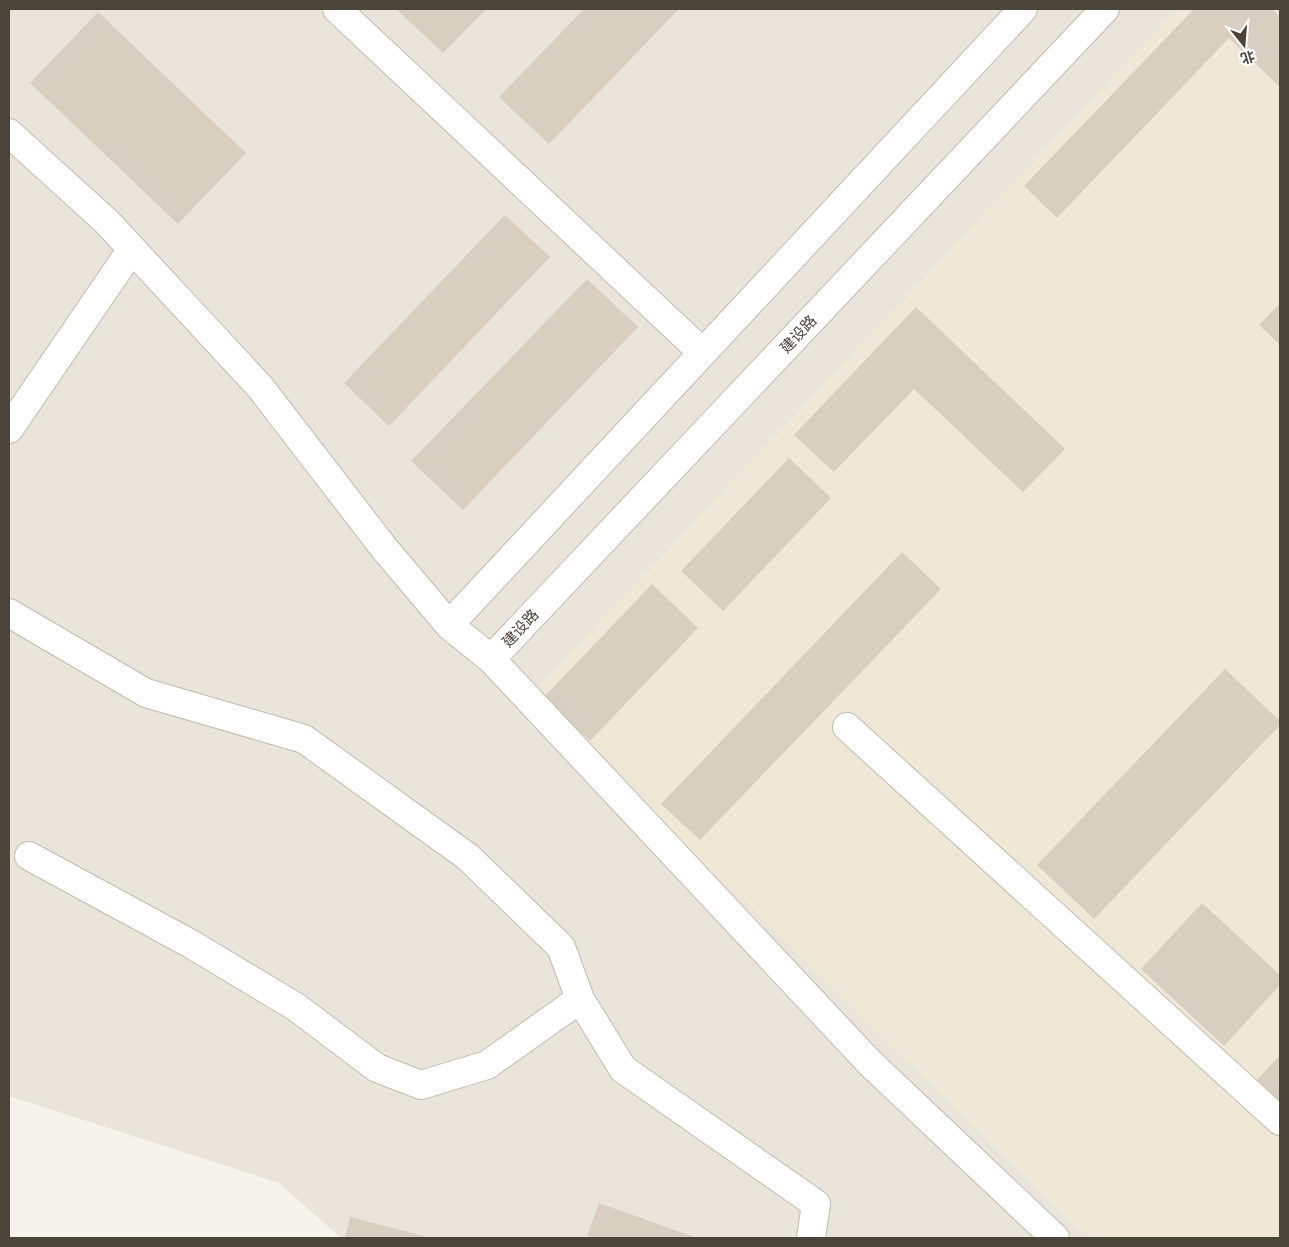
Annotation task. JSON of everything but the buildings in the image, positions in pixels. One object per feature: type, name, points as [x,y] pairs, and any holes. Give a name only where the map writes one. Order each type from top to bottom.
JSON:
[{"type":"street","points":[[337,9],[702,352]]},
{"type":"street","points":[[449,624],[1023,9]]},
{"type":"street","name":"建设路","points":[[491,659],[1105,9]]},
{"type":"street","points":[[9,134],[107,222],[260,387],[384,548],[449,624],[491,659],[869,1062],[1055,1238]]},
{"type":"street","points":[[9,429],[132,249]]},
{"type":"street","points":[[9,613],[146,693],[304,740],[468,857],[561,947],[580,999],[623,1069],[816,1204],[811,1238]]},
{"type":"street","points":[[847,727],[1280,1121]]},
{"type":"street","points":[[29,856],[190,944],[296,1007],[377,1068],[421,1085],[487,1065],[580,999]]},
{"type":"shaded area","points":[[9,9],[1280,9],[1280,1238],[341,1238],[279,1183],[9,1096]]},
{"type":"shaded area","points":[[1177,9],[1280,9],[1280,1238],[1088,1238],[532,694]]}]
